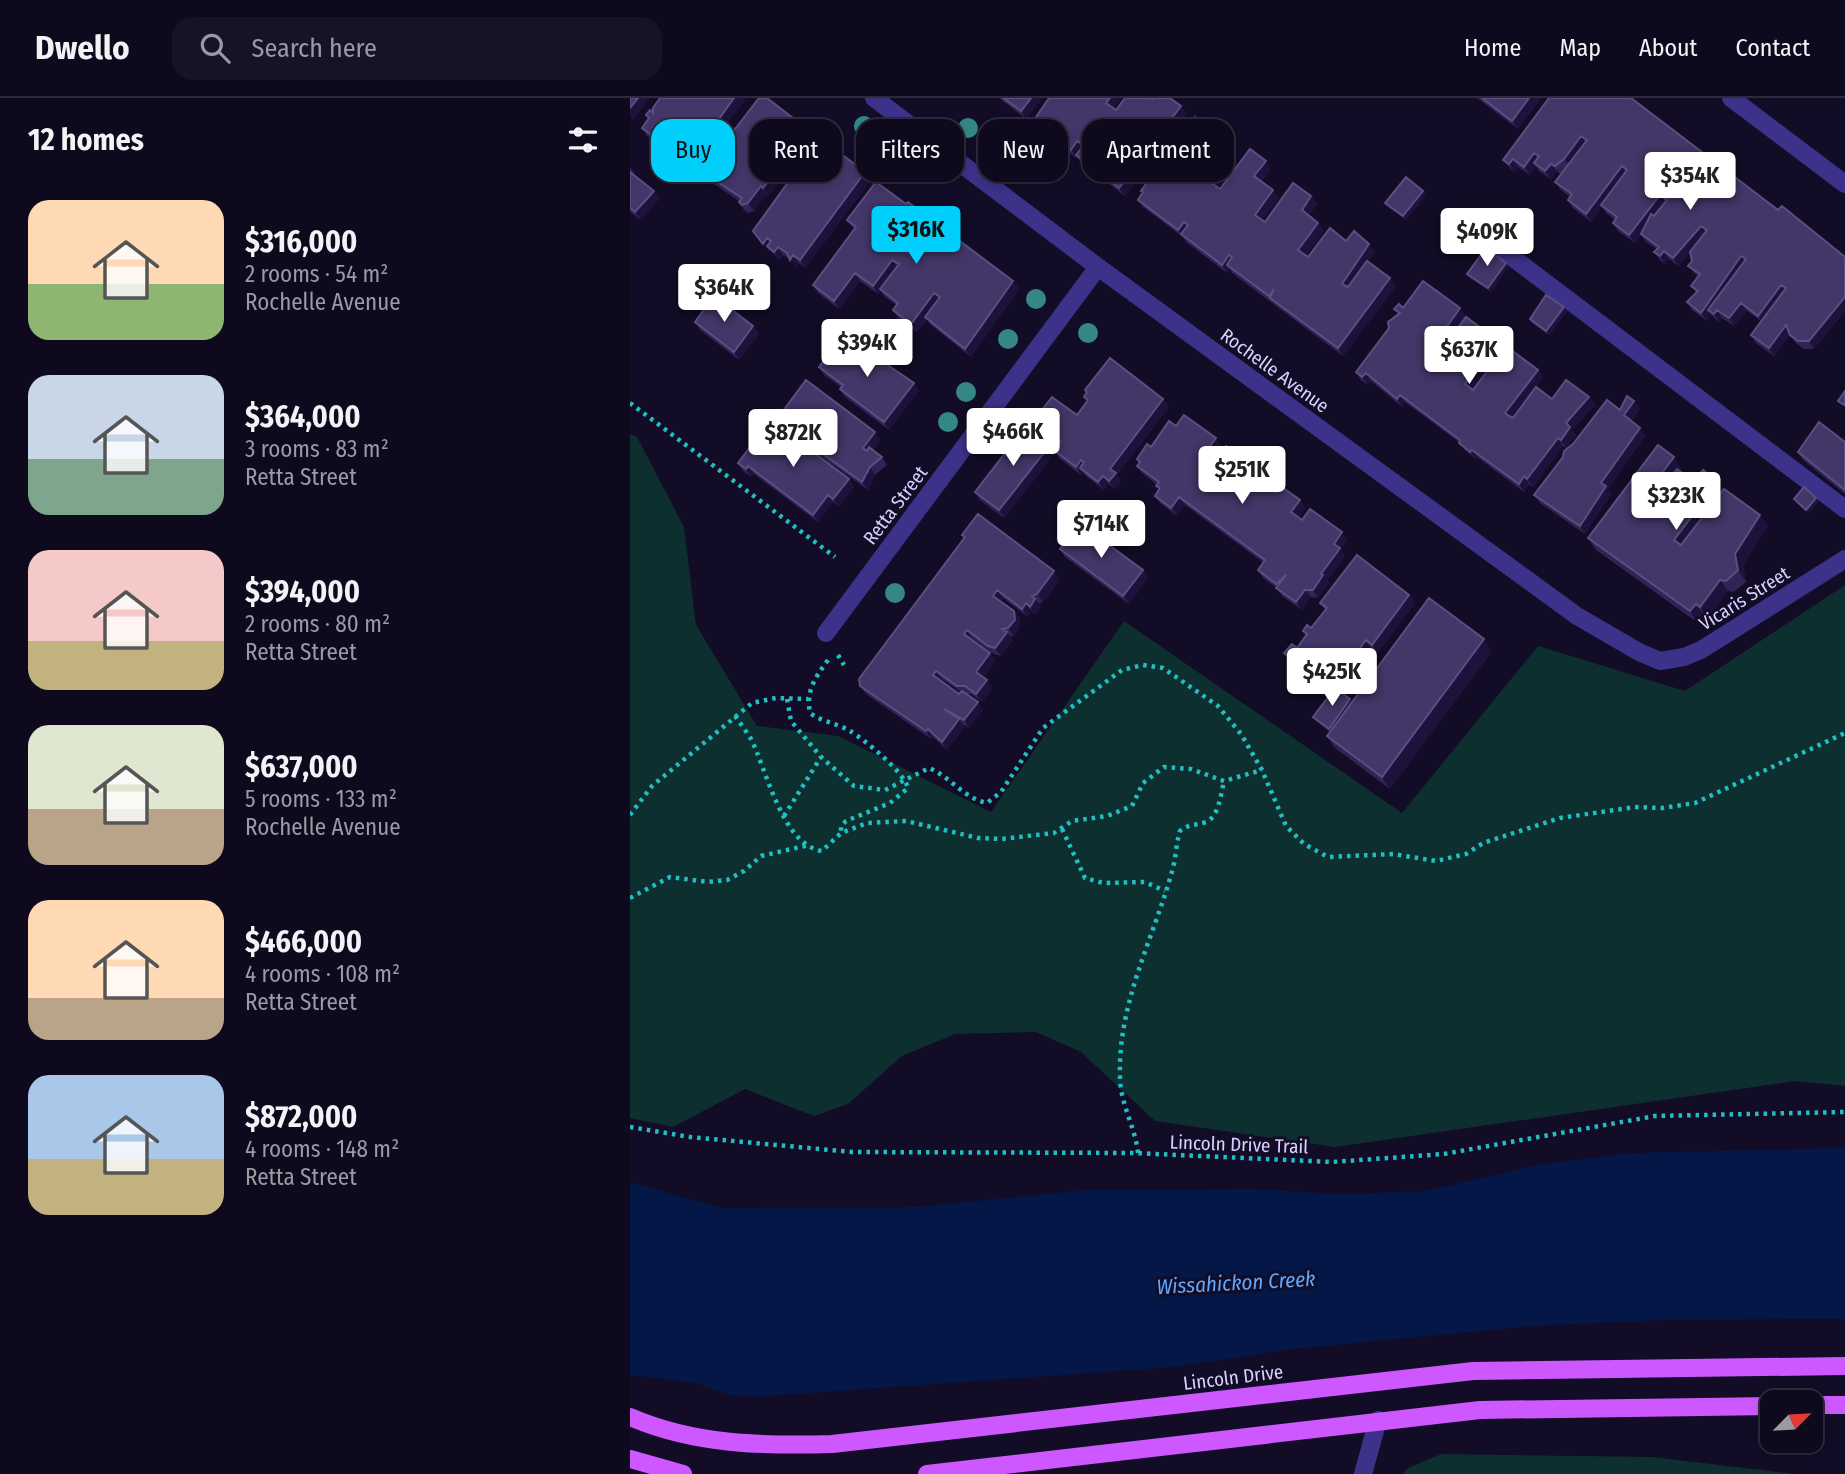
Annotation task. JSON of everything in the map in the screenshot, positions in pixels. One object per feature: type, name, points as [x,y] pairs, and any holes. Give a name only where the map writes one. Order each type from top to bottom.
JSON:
[{"type":"main road","name":"Lincoln Drive","points":[[630,1417],[713,1441],[752,1445],[832,1444],[1473,1371],[1845,1366]]},
{"type":"main road","points":[[1824,1405],[1845,1405]]},
{"type":"main road","points":[[928,1474],[1480,1410],[1760,1406]]},
{"type":"main road","points":[[630,1459],[683,1474]]},
{"type":"street","name":"Rochelle Avenue","points":[[874,98],[1098,267],[1565,607],[1639,652],[1660,661]]},
{"type":"street","points":[[1731,98],[1845,184]]},
{"type":"street","points":[[1459,217],[1845,509]]},
{"type":"street","name":"Retta Street","points":[[826,633],[1098,267]]},
{"type":"street","name":"Vicaris Street","points":[[1660,661],[1684,657],[1701,650],[1845,559]]},
{"type":"street","points":[[1363,1474],[1378,1420]]},
{"type":"path","points":[[630,402],[835,557]]},
{"type":"path","points":[[828,660],[812,682],[808,699],[810,713],[820,720],[850,731],[906,781],[908,788],[902,796],[853,816],[841,826],[841,833]]},
{"type":"path","points":[[787,699],[791,721],[821,757],[854,786],[885,790],[906,781],[918,771],[929,768],[939,772],[973,800],[987,803],[1001,792],[1044,728],[1122,670],[1143,665],[1163,668],[1218,706],[1241,734],[1262,770],[1286,826],[1304,844],[1328,857],[1393,854],[1436,861],[1465,854],[1483,843],[1560,818],[1635,807],[1661,808],[1695,803],[1845,733]]},
{"type":"path","points":[[630,815],[652,786],[752,703],[808,699]]},
{"type":"path","points":[[736,716],[750,738],[765,779],[784,817],[808,845],[822,851],[841,833],[867,823],[906,821],[978,838],[1002,839],[1062,829],[1072,821],[1107,816],[1132,806],[1143,783],[1153,772],[1164,766],[1191,769],[1224,781],[1262,770]]},
{"type":"path","points":[[784,817],[821,757]]},
{"type":"path","points":[[1138,1153],[1134,1129],[1122,1102],[1120,1048],[1132,989],[1165,891],[1180,831],[1190,823],[1206,822],[1213,816],[1224,781]]},
{"type":"path","points":[[1062,829],[1084,878],[1103,883],[1145,882],[1165,891]]},
{"type":"path","points":[[630,898],[670,877],[708,882],[727,880],[744,871],[761,856],[808,845]]},
{"type":"path","name":"Lincoln Drive Trail","points":[[630,1127],[730,1142],[852,1152],[1138,1153],[1332,1162],[1384,1161],[1444,1154],[1655,1116],[1845,1112]]},
{"type":"green space","points":[[630,434],[637,437],[684,527],[696,625],[757,726],[838,736],[991,812],[1124,621],[1402,813],[1538,646],[1685,691],[1845,585],[1845,1086],[1795,1081],[1335,1147],[1155,1121],[1081,1052],[1036,1032],[955,1034],[902,1056],[848,1104],[814,1116],[745,1089],[673,1127],[630,1118]]},
{"type":"green space","points":[[1441,1454],[1652,1457],[1794,1474],[1403,1474],[1408,1468]]},
{"type":"water","name":"Wissahickon Creek","points":[[1845,1148],[1845,1319],[1666,1320],[1533,1326],[1293,1349],[1175,1367],[756,1397],[729,1395],[696,1383],[630,1375],[630,1182],[722,1208],[915,1207],[1086,1190],[1250,1189],[1341,1194],[1426,1191],[1535,1165],[1630,1153]]},
{"type":"building","points":[[630,98],[638,98],[630,108]]},
{"type":"building","points":[[660,98],[734,98],[719,119],[651,119],[651,135],[642,128],[649,118],[646,115],[650,110],[653,113],[653,108]]},
{"type":"building","points":[[759,98],[767,98],[794,119],[749,119],[749,182],[768,182],[763,188],[761,186],[748,203],[742,205],[739,202],[742,198],[717,182],[735,182],[735,129]]},
{"type":"building","points":[[1003,98],[1031,98],[1021,111]]},
{"type":"building","points":[[1049,98],[1110,98],[1106,103],[1116,110],[1125,98],[1170,98],[1181,106],[1171,119],[1082,119],[1082,144],[1077,141],[1071,150],[1068,148],[1068,119],[1035,119]]},
{"type":"building","points":[[1482,98],[1529,98],[1512,121]]},
{"type":"building","points":[[1549,98],[1631,98],[1778,210],[1782,206],[1845,257],[1845,297],[1809,341],[1798,341],[1790,335],[1786,325],[1769,348],[1751,335],[1786,288],[1781,285],[1758,316],[1741,303],[1729,318],[1717,310],[1714,314],[1708,310],[1746,259],[1741,256],[1701,313],[1687,302],[1698,291],[1691,286],[1700,274],[1688,266],[1692,261],[1690,252],[1707,230],[1701,226],[1673,258],[1664,251],[1660,256],[1654,252],[1659,247],[1641,234],[1651,214],[1654,216],[1667,200],[1660,195],[1629,235],[1613,223],[1617,217],[1601,205],[1627,170],[1622,166],[1586,214],[1568,200],[1572,194],[1555,182],[1587,140],[1581,136],[1564,159],[1555,166],[1551,164],[1545,171],[1534,163],[1539,156],[1534,153],[1524,167],[1513,159],[1509,164],[1503,160]]},
{"type":"building","points":[[1082,148],[1082,160],[1076,155]]},
{"type":"building","points":[[1250,149],[1266,161],[1254,176],[1273,190],[1255,215],[1265,222],[1293,183],[1311,196],[1302,210],[1318,223],[1298,250],[1308,257],[1330,228],[1346,241],[1354,231],[1369,244],[1342,284],[1348,287],[1367,261],[1390,278],[1338,348],[1270,298],[1274,289],[1269,296],[1227,265],[1232,257],[1229,255],[1222,265],[1181,234],[1188,225],[1184,222],[1178,230],[1138,200],[1143,192],[1141,191],[1148,182],[1210,182],[1220,189],[1225,182],[1234,182],[1234,170]]},
{"type":"building","points":[[842,155],[856,165],[858,182],[800,260],[793,255],[790,260],[787,253],[778,247],[774,252],[767,246],[771,241],[767,238],[763,244],[753,231],[788,182],[842,182]]},
{"type":"building","points":[[630,172],[654,191],[635,212],[630,208]]},
{"type":"building","points":[[1406,177],[1423,191],[1403,216],[1385,203]]},
{"type":"building","points":[[876,182],[906,204],[908,202],[1013,281],[965,349],[925,317],[940,297],[934,293],[911,324],[893,310],[898,303],[880,289],[899,264],[892,260],[873,286],[855,273],[834,301],[813,285],[856,227],[847,220]]},
{"type":"building","points":[[1111,182],[1124,182],[1119,188]]},
{"type":"building","points":[[1486,248],[1506,263],[1488,288],[1467,274]]},
{"type":"building","points":[[1423,281],[1460,308],[1427,355],[1434,360],[1466,317],[1497,340],[1465,384],[1473,390],[1506,346],[1538,370],[1505,413],[1509,416],[1513,418],[1536,387],[1552,399],[1566,380],[1589,397],[1566,423],[1570,427],[1561,440],[1558,438],[1527,479],[1524,476],[1519,484],[1472,450],[1470,452],[1459,443],[1460,440],[1400,395],[1397,399],[1366,373],[1362,377],[1356,372],[1389,328],[1388,322],[1400,313],[1394,309],[1399,304],[1403,308]]},
{"type":"building","points":[[1546,295],[1564,307],[1546,331],[1530,319]]},
{"type":"building","points":[[714,296],[753,326],[734,352],[695,322]]},
{"type":"building","points":[[848,338],[914,383],[884,422],[840,389],[843,385],[819,367],[830,352],[835,355]]},
{"type":"building","points":[[1110,358],[1163,399],[1110,469],[1116,473],[1109,481],[1103,476],[1098,482],[1080,468],[1084,462],[1081,460],[1076,467],[1054,450],[1061,441],[1034,420],[1052,397],[1077,415],[1088,400],[1084,397],[1087,392],[1085,390]]},
{"type":"building","points":[[806,380],[875,432],[863,448],[867,451],[869,447],[882,457],[870,467],[862,482],[802,439],[806,434],[780,415]]},
{"type":"building","points":[[1845,391],[1845,403],[1844,405],[1838,401]]},
{"type":"building","points":[[1627,396],[1634,401],[1624,415],[1640,428],[1601,483],[1606,486],[1580,526],[1534,495],[1563,457],[1564,451],[1573,444],[1607,400],[1620,410]]},
{"type":"building","points":[[1184,415],[1216,438],[1207,450],[1218,457],[1226,446],[1258,469],[1249,482],[1259,489],[1268,477],[1300,500],[1291,512],[1302,520],[1310,509],[1342,532],[1334,544],[1340,548],[1321,574],[1323,575],[1313,590],[1305,590],[1296,602],[1276,588],[1286,575],[1276,584],[1258,570],[1265,560],[1179,497],[1171,508],[1155,496],[1160,488],[1156,486],[1159,482],[1137,466],[1140,462],[1137,459],[1147,444],[1151,447],[1169,421],[1176,426]]},
{"type":"building","points":[[1819,422],[1845,442],[1845,490],[1798,452]]},
{"type":"building","points":[[778,426],[849,479],[833,499],[828,495],[813,515],[748,466],[746,469],[738,463],[765,427],[773,433]]},
{"type":"building","points":[[1026,426],[1050,445],[999,510],[975,492]]},
{"type":"building","points":[[1658,445],[1674,457],[1635,509],[1642,514],[1677,469],[1694,481],[1703,470],[1718,482],[1674,540],[1681,545],[1724,489],[1760,515],[1735,554],[1738,570],[1726,581],[1720,580],[1700,607],[1696,604],[1690,611],[1588,538]]},
{"type":"building","points":[[1804,487],[1816,498],[1806,510],[1794,499]]},
{"type":"building","points":[[978,514],[1054,571],[1037,594],[1032,596],[1035,599],[1030,607],[1026,603],[1022,609],[997,590],[993,596],[1014,611],[1015,620],[1008,628],[1002,629],[1007,632],[995,648],[988,646],[967,630],[964,634],[990,653],[976,672],[987,680],[976,694],[965,686],[957,686],[936,671],[933,675],[959,694],[962,691],[978,702],[964,720],[944,709],[959,719],[942,742],[928,729],[926,731],[860,686],[859,679],[965,537],[962,535]]},
{"type":"building","points":[[1079,523],[1143,570],[1123,596],[1060,549]]},
{"type":"building","points":[[1357,555],[1409,595],[1372,645],[1366,640],[1339,676],[1328,668],[1325,672],[1306,657],[1300,665],[1284,653],[1292,644],[1297,648],[1307,634],[1303,631],[1307,625],[1311,628],[1327,608],[1320,603]]},
{"type":"building","points":[[1429,598],[1484,639],[1382,777],[1327,736]]},
{"type":"building","points":[[1335,688],[1350,699],[1329,729],[1313,717]]}]
